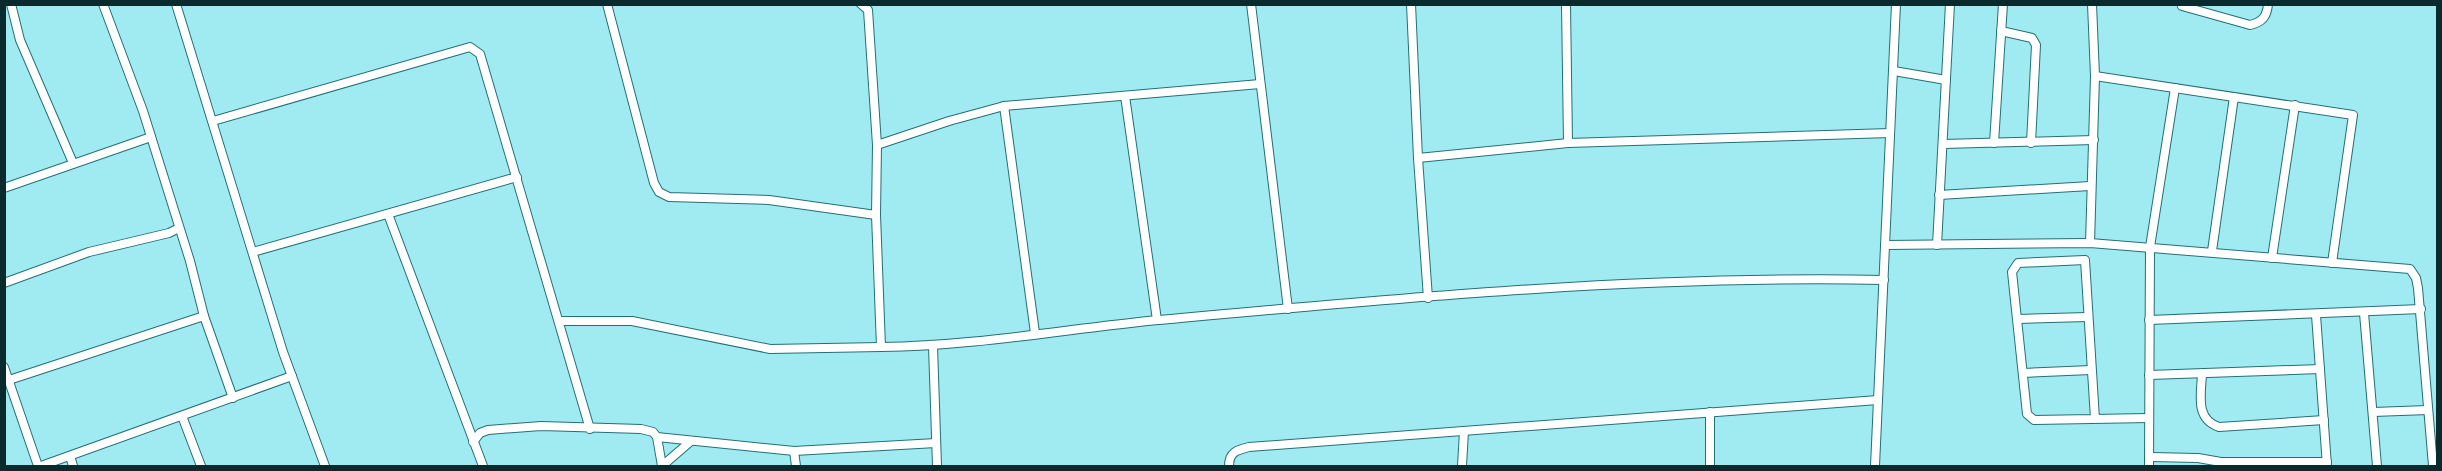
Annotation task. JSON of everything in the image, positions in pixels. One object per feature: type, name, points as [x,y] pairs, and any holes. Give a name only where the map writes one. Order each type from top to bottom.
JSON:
[{"type":"street","points":[[10,4],[21,40],[73,163]]},
{"type":"street","points":[[103,4],[151,137],[204,316],[233,398]]},
{"type":"street","points":[[176,4],[292,376],[325,466]]},
{"type":"street","points":[[607,4],[654,183],[659,192],[669,197],[769,200],[876,215]]},
{"type":"street","points":[[861,4],[868,10],[878,145],[876,215],[881,347]]},
{"type":"street","points":[[1251,4],[1288,309]]},
{"type":"street","points":[[1411,4],[1418,158],[1428,298]]},
{"type":"street","points":[[1566,4],[1568,143]]},
{"type":"street","points":[[1875,466],[1896,4]]},
{"type":"street","points":[[1937,245],[1950,4]]},
{"type":"street","points":[[1994,143],[2003,4]]},
{"type":"street","points":[[2090,243],[2095,76],[2092,4]]},
{"type":"street","points":[[2182,6],[2250,25],[2261,23],[2266,16],[2268,4]]},
{"type":"street","points":[[2001,31],[2032,38],[2036,45],[2031,143]]},
{"type":"street","points":[[213,121],[470,47],[480,54],[590,429]]},
{"type":"street","points":[[1893,71],[1946,80]]},
{"type":"street","points":[[2095,76],[2353,115],[2332,263]]},
{"type":"street","points":[[878,145],[949,121],[1004,106],[1260,84]]},
{"type":"street","points":[[2175,88],[2150,247],[2150,462],[2198,458],[2221,464],[2327,464],[2316,315]]},
{"type":"street","points":[[1125,96],[1157,320]]},
{"type":"street","points":[[2212,251],[2234,97]]},
{"type":"street","points":[[2272,258],[2295,105]]},
{"type":"street","points":[[1004,106],[1035,333]]},
{"type":"street","points":[[1418,158],[1568,143],[1890,134]]},
{"type":"street","points":[[4,188],[151,137]]},
{"type":"street","points":[[1943,144],[2094,140]]},
{"type":"street","points":[[253,252],[517,177]]},
{"type":"street","points":[[1939,195],[2091,186]]},
{"type":"street","points":[[388,214],[483,466]]},
{"type":"street","points":[[4,283],[89,252],[179,228]]},
{"type":"street","points":[[1886,245],[2090,243],[2212,251],[2410,269],[2416,278],[2421,309],[2433,466]]},
{"type":"street","points":[[2095,418],[2085,260],[2018,263],[2012,272],[2027,414],[2030,418],[2034,420],[2149,418]]},
{"type":"street","points":[[560,321],[632,321],[770,349],[933,346],[1157,320],[1653,282],[1884,280]]},
{"type":"street","points":[[2149,320],[2421,309]]},
{"type":"street","points":[[2364,313],[2377,466]]},
{"type":"street","points":[[9,380],[204,316]]},
{"type":"street","points":[[2018,319],[2088,316]]},
{"type":"street","points":[[933,346],[938,466]]},
{"type":"street","points":[[4,367],[40,466],[292,376]]},
{"type":"street","points":[[2149,375],[2320,369]]},
{"type":"street","points":[[2023,373],[2091,370]]},
{"type":"street","points":[[2202,374],[2201,407],[2206,420],[2211,424],[2220,427],[2324,420]]},
{"type":"street","points":[[1229,466],[1230,456],[1235,450],[1249,447],[1878,400]]},
{"type":"street","points":[[2373,412],[2428,410]]},
{"type":"street","points":[[1710,412],[1710,466]]},
{"type":"street","points":[[182,416],[201,466]]},
{"type":"street","points":[[473,442],[480,433],[488,430],[541,426],[641,429],[653,432],[657,437],[662,466]]},
{"type":"street","points":[[1462,466],[1464,431]]},
{"type":"street","points":[[657,437],[794,451],[936,443]]},
{"type":"street","points":[[662,466],[691,441]]},
{"type":"street","points":[[794,451],[796,466]]},
{"type":"street","points":[[69,456],[73,466]]}]
